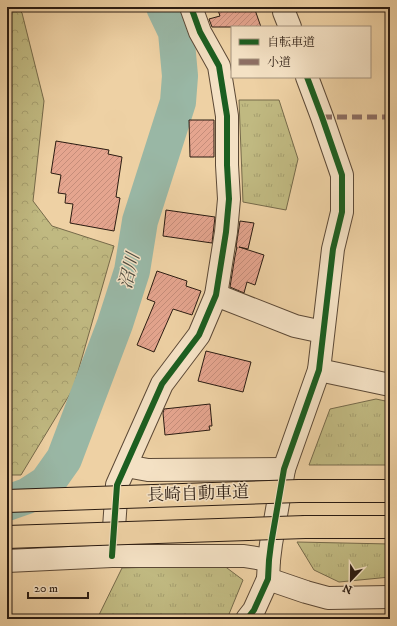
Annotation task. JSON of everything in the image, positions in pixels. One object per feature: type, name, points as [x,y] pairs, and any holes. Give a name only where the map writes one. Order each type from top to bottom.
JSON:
[{"type":"highway","name":"長崎自動車道","points":[[7,501],[299,491],[390,491]]},
{"type":"highway","points":[[7,536],[304,527],[390,527]]},
{"type":"street","points":[[112,556],[117,485],[162,384],[198,335],[216,295],[226,232],[229,199],[226,165],[227,116],[220,66],[200,32],[191,7]]},
{"type":"street","points":[[284,7],[284,12],[290,26]]},
{"type":"street","points":[[247,619],[254,610],[269,569],[284,469],[319,370],[333,249],[342,212],[342,175],[307,78]]},
{"type":"street","points":[[216,295],[295,326],[323,332]]},
{"type":"street","points":[[319,370],[390,385]]},
{"type":"street","points":[[126,466],[148,470],[284,469]]},
{"type":"street","points":[[7,577],[16,561],[112,556],[244,556],[269,569],[306,592],[328,598],[390,597]]},
{"type":"green space","points":[[7,7],[16,7],[22,13],[44,101],[33,201],[52,226],[114,246],[73,389],[21,475],[7,475]]},
{"type":"green space","points":[[239,100],[279,100],[298,159],[286,210],[243,202]]},
{"type":"green space","points":[[376,399],[390,402],[390,465],[309,465],[330,409]]},
{"type":"green space","points":[[297,542],[390,544],[390,577],[339,582],[314,570]]},
{"type":"green space","points":[[223,565],[243,580],[227,619],[97,619],[122,568]]},
{"type":"building","points":[[217,7],[233,7],[235,12],[254,7],[261,26],[212,27],[209,19],[220,16]]},
{"type":"building","points":[[189,120],[214,120],[214,157],[190,157]]},
{"type":"building","points":[[56,141],[109,150],[108,154],[122,157],[116,197],[120,198],[114,231],[70,223],[73,204],[65,203],[66,194],[58,193],[61,175],[51,173]]},
{"type":"building","points":[[166,210],[215,217],[212,243],[163,236]]},
{"type":"building","points":[[240,221],[254,223],[248,249],[239,247],[264,255],[255,285],[247,282],[244,293],[230,287]]},
{"type":"building","points":[[157,271],[187,281],[186,286],[201,291],[192,315],[173,309],[154,352],[137,345],[155,302],[147,299]]},
{"type":"building","points":[[206,351],[251,362],[243,392],[198,381]]},
{"type":"building","points":[[210,404],[212,426],[209,426],[210,430],[165,435],[164,409]]},
{"type":"waterway","name":"沼川","points":[[7,503],[27,496],[47,483],[64,459],[115,324],[132,271],[140,221],[178,102],[180,76],[176,32],[164,7]]},
{"type":"marked path","points":[[322,117],[390,117]]},
{"type":"cycle path","points":[[112,556],[117,485],[162,384],[199,335],[216,295],[226,232],[229,199],[227,116],[219,66],[200,32],[191,7]]},
{"type":"cycle path","points":[[247,619],[254,610],[268,579],[271,544],[284,469],[319,370],[333,249],[342,212],[342,175],[307,78]]}]
